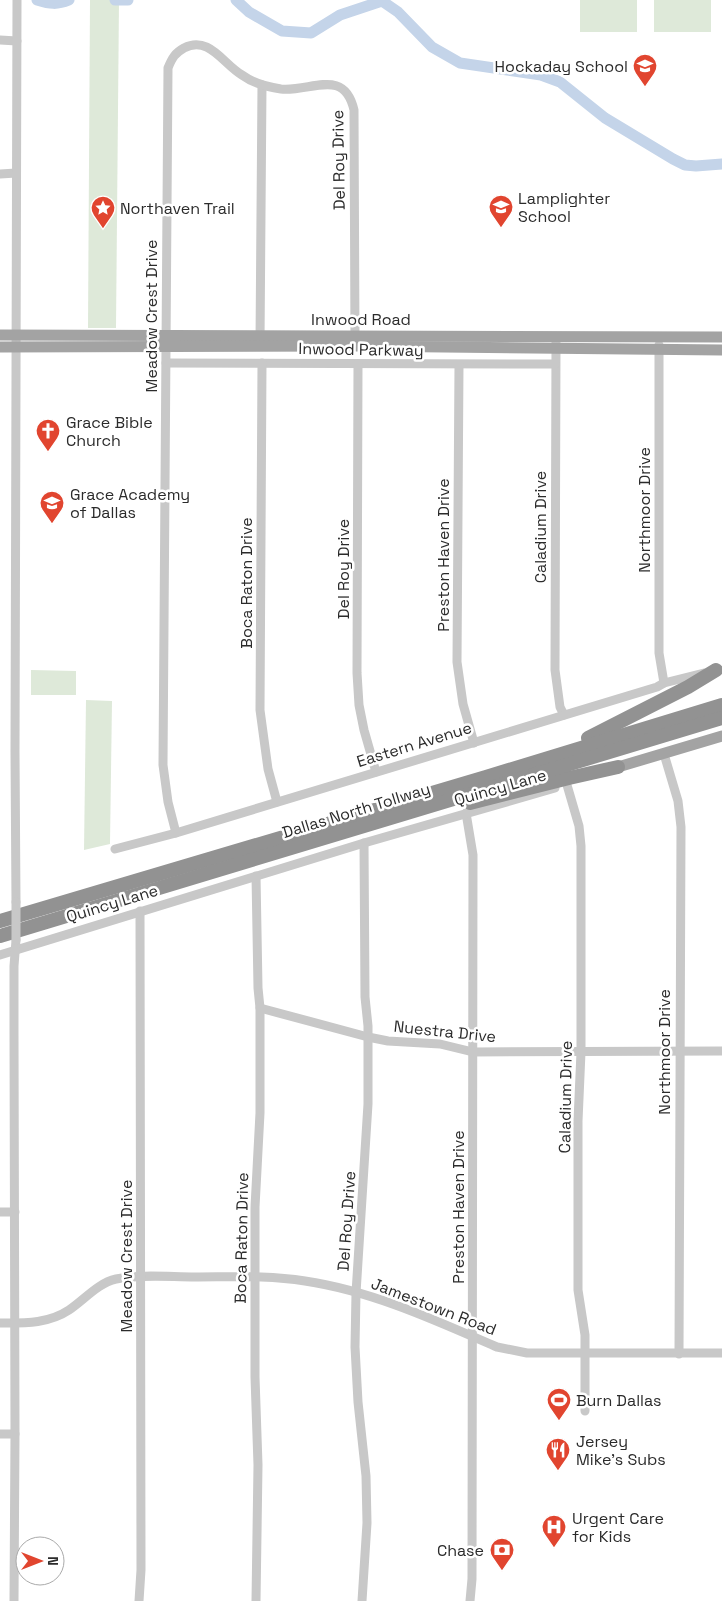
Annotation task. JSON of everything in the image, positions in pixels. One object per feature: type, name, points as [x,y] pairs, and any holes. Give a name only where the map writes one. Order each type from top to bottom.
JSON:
[{"type":"highway","points":[[542,759],[606,730],[719,669]]},
{"type":"highway","name":"Dallas North Tollway","points":[[0,920],[722,705]]},
{"type":"highway","name":"Dallas North Tollway","points":[[0,936],[722,718]]},
{"type":"highway","points":[[432,806],[461,805],[504,796],[618,767]]},
{"type":"main road","name":"Inwood Road","points":[[0,335],[16,341],[556,343],[659,350],[722,350]]},
{"type":"main road","name":"Inwood Road","points":[[556,343],[659,337],[722,338]]},
{"type":"main road","name":"Inwood Road","points":[[0,347],[16,341]]},
{"type":"main road","name":"Quincy Lane","points":[[618,767],[722,736]]},
{"type":"street","points":[[14,1601],[14,966],[16,902],[14,752],[17,0]]},
{"type":"street","points":[[0,40],[17,41]]},
{"type":"street","name":"Meadow Crest Drive","points":[[176,832],[168,802],[163,765],[168,68],[172,57],[178,51],[189,45],[198,44],[208,47],[241,75],[262,85]]},
{"type":"street","name":"Del Roy Drive","points":[[262,85],[283,89],[307,88],[328,83],[337,85],[348,94],[353,103],[355,341]]},
{"type":"street","points":[[260,341],[262,85]]},
{"type":"street","points":[[0,174],[16,173]]},
{"type":"street","name":"Northmoor Drive","points":[[659,337],[659,654],[664,683]]},
{"type":"street","name":"Caladium Drive","points":[[556,343],[555,670],[560,706],[564,715]]},
{"type":"street","name":"Inwood Parkway","points":[[166,363],[555,364]]},
{"type":"street","name":"Boca Raton Drive","points":[[262,363],[260,710],[268,769],[277,802]]},
{"type":"street","name":"Del Roy Drive","points":[[358,364],[357,673],[362,722],[376,772]]},
{"type":"street","name":"Preston Haven Drive","points":[[459,365],[457,662],[463,704],[474,743]]},
{"type":"street","name":"Eastern Avenue","points":[[115,849],[657,688],[664,683],[719,669]]},
{"type":"street","name":"Northmoor Drive","points":[[664,754],[678,801],[681,827],[679,1354]]},
{"type":"street","name":"Quincy Lane","points":[[0,955],[364,843],[567,785],[618,767]]},
{"type":"street","name":"Caladium Drive","points":[[567,785],[579,826],[581,846],[578,1290],[585,1335],[585,1411]]},
{"type":"street","name":"Preston Haven Drive","points":[[466,813],[473,854],[473,1336],[472,1579],[470,1601]]},
{"type":"street","name":"Del Roy Drive","points":[[362,1601],[367,1500],[365,1460],[355,1367],[356,1293],[368,1104],[368,1026],[364,997],[364,843]]},
{"type":"street","name":"Boca Raton Drive","points":[[256,876],[257,963],[260,1008],[260,1113],[255,1207],[255,1377],[258,1465],[256,1601]]},
{"type":"street","name":"Meadow Crest Drive","points":[[139,1601],[141,1570],[140,911]]},
{"type":"street","name":"Nuestra Drive","points":[[260,1008],[368,1037],[388,1041],[440,1044],[473,1052],[722,1051]]},
{"type":"street","points":[[0,1212],[14,1212]]},
{"type":"street","name":"Jamestown Road","points":[[0,1323],[48,1320],[70,1310],[102,1285],[113,1280],[140,1277],[255,1276],[306,1281],[356,1293],[405,1309],[510,1350],[527,1353],[722,1353]]},
{"type":"street","points":[[0,1434],[15,1434]]},
{"type":"green space","name":"Northaven Trail","points":[[90,0],[119,0],[116,328],[88,328]]},
{"type":"green space","points":[[580,0],[637,0],[637,32],[580,32]]},
{"type":"green space","points":[[654,0],[711,0],[711,32],[654,32]]},
{"type":"green space","points":[[31,670],[76,671],[76,695],[31,695]]},
{"type":"green space","points":[[86,700],[112,701],[110,844],[84,850]]},
{"type":"waterway","points":[[37,0],[53,3],[69,0]]},
{"type":"waterway","points":[[115,0],[128,0]]},
{"type":"waterway","points":[[236,0],[249,12],[282,31],[311,33],[340,15],[382,1],[398,12],[432,47],[460,63],[541,75],[560,82],[605,118],[673,159],[685,165],[722,164]]},
{"type":"place","name":"Hockaday School","points":[[645,87]]},
{"type":"place","name":"Lamplighter School","points":[[501,228]]},
{"type":"place","name":"Northaven Trail","points":[[103,229]]},
{"type":"place","name":"Grace Bible Church","points":[[48,452]]},
{"type":"place","name":"Grace Academy of Dallas","points":[[52,524]]},
{"type":"place","name":"Burn Dallas","points":[[559,1421]]},
{"type":"place","name":"Jersey Mike's Subs","points":[[558,1471]]},
{"type":"place","name":"Urgent Care for Kids","points":[[554,1548]]},
{"type":"place","name":"Chase","points":[[502,1571]]}]
